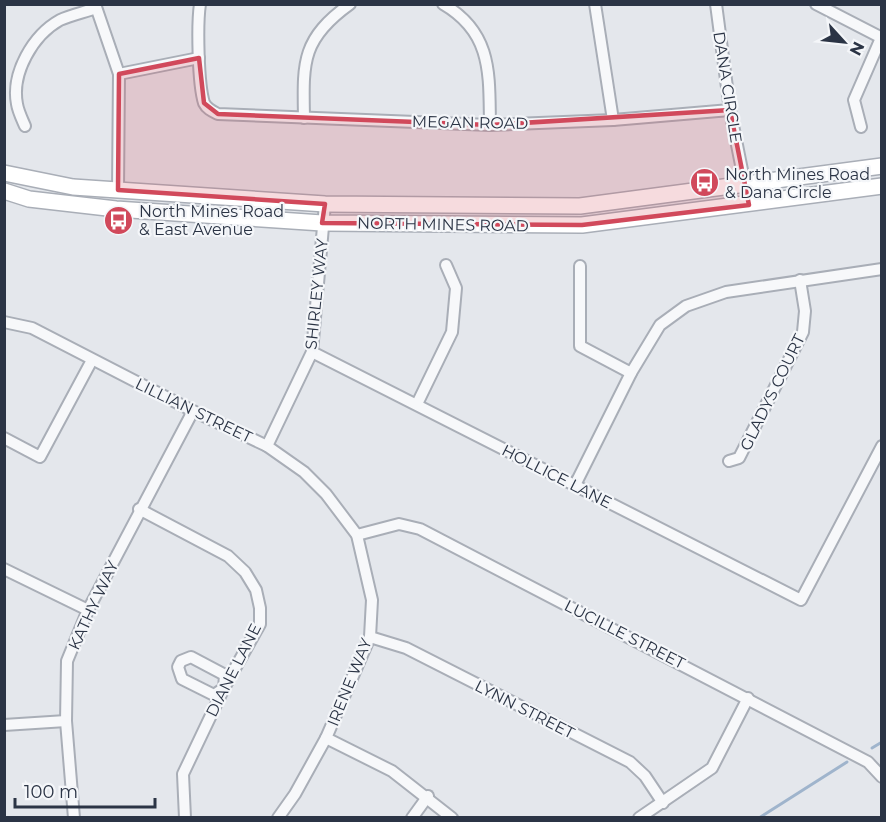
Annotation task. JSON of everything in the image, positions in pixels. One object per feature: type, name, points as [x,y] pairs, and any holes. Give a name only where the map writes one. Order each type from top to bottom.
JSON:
[{"type":"main road","name":"NORTH MINES ROAD","points":[[4,174],[73,187],[325,204],[580,206],[745,186],[882,166]]},
{"type":"main road","name":"NORTH MINES ROAD","points":[[4,191],[24,197],[116,209],[322,223],[582,225],[882,186]]},
{"type":"main road","points":[[24,197],[39,192],[104,200],[118,190]]},
{"type":"street","points":[[119,74],[200,57],[200,4]]},
{"type":"street","points":[[304,118],[305,57],[319,32],[332,16],[350,4]]},
{"type":"street","points":[[443,4],[470,27],[483,47],[488,63],[490,125]]},
{"type":"street","points":[[595,4],[613,120]]},
{"type":"street","name":"DANA CIRCLE","points":[[716,4],[730,110],[748,205]]},
{"type":"street","points":[[816,4],[881,38],[854,100],[861,127]]},
{"type":"street","points":[[24,126],[17,104],[17,90],[20,70],[30,50],[44,32],[61,20],[96,6],[119,74],[118,190]]},
{"type":"street","name":"MEGAN ROAD","points":[[200,57],[204,103],[209,110],[218,114],[490,125],[613,120],[730,110]]},
{"type":"street","name":"SHIRLEY WAY","points":[[267,446],[312,352],[325,204]]},
{"type":"street","points":[[417,405],[452,332],[456,288],[446,265]]},
{"type":"street","points":[[580,266],[580,346],[631,373]]},
{"type":"street","points":[[575,485],[631,373],[660,325],[686,306],[726,292],[882,269]]},
{"type":"street","name":"GLADYS COURT","points":[[729,461],[739,458],[803,332],[805,311],[800,280]]},
{"type":"street","name":"LILLIAN STREET","points":[[4,322],[32,328],[193,411],[267,446],[304,472],[327,494],[357,535]]},
{"type":"street","name":"HOLLICE LANE","points":[[312,352],[801,600],[882,446]]},
{"type":"street","points":[[4,438],[40,457],[92,360]]},
{"type":"street","name":"KATHY WAY","points":[[74,818],[66,721],[67,661],[88,610],[139,509],[193,411]]},
{"type":"street","name":"DIANE LANE","points":[[139,509],[228,556],[245,572],[256,590],[260,624],[224,688],[183,774],[185,818]]},
{"type":"street","name":"LUCILLE STREET","points":[[357,535],[399,524],[420,529],[868,762],[882,777]]},
{"type":"street","name":"IRENE WAY","points":[[278,818],[295,794],[326,738],[370,637],[372,600],[357,535]]},
{"type":"street","points":[[4,569],[88,610]]},
{"type":"street","name":"LYNN STREET","points":[[370,637],[406,648],[630,762],[645,776],[663,803]]},
{"type":"street","points":[[639,818],[712,768],[748,698]]},
{"type":"street","points":[[4,725],[66,721]]},
{"type":"street","points":[[326,738],[392,771],[428,796],[452,818]]},
{"type":"street","points":[[412,818],[428,796]]},
{"type":"highlighted area","points":[[199,58],[204,103],[218,114],[490,125],[730,110],[749,205],[582,225],[322,223],[325,204],[118,190],[119,74]]},
{"type":"waterway","points":[[872,748],[882,742]]},
{"type":"waterway","points":[[759,818],[847,762]]},
{"type":"place","name":"North Mines Road & Dana Circle","points":[[704,183]]},
{"type":"place","name":"North Mines Road & East Avenue","points":[[118,220]]}]
